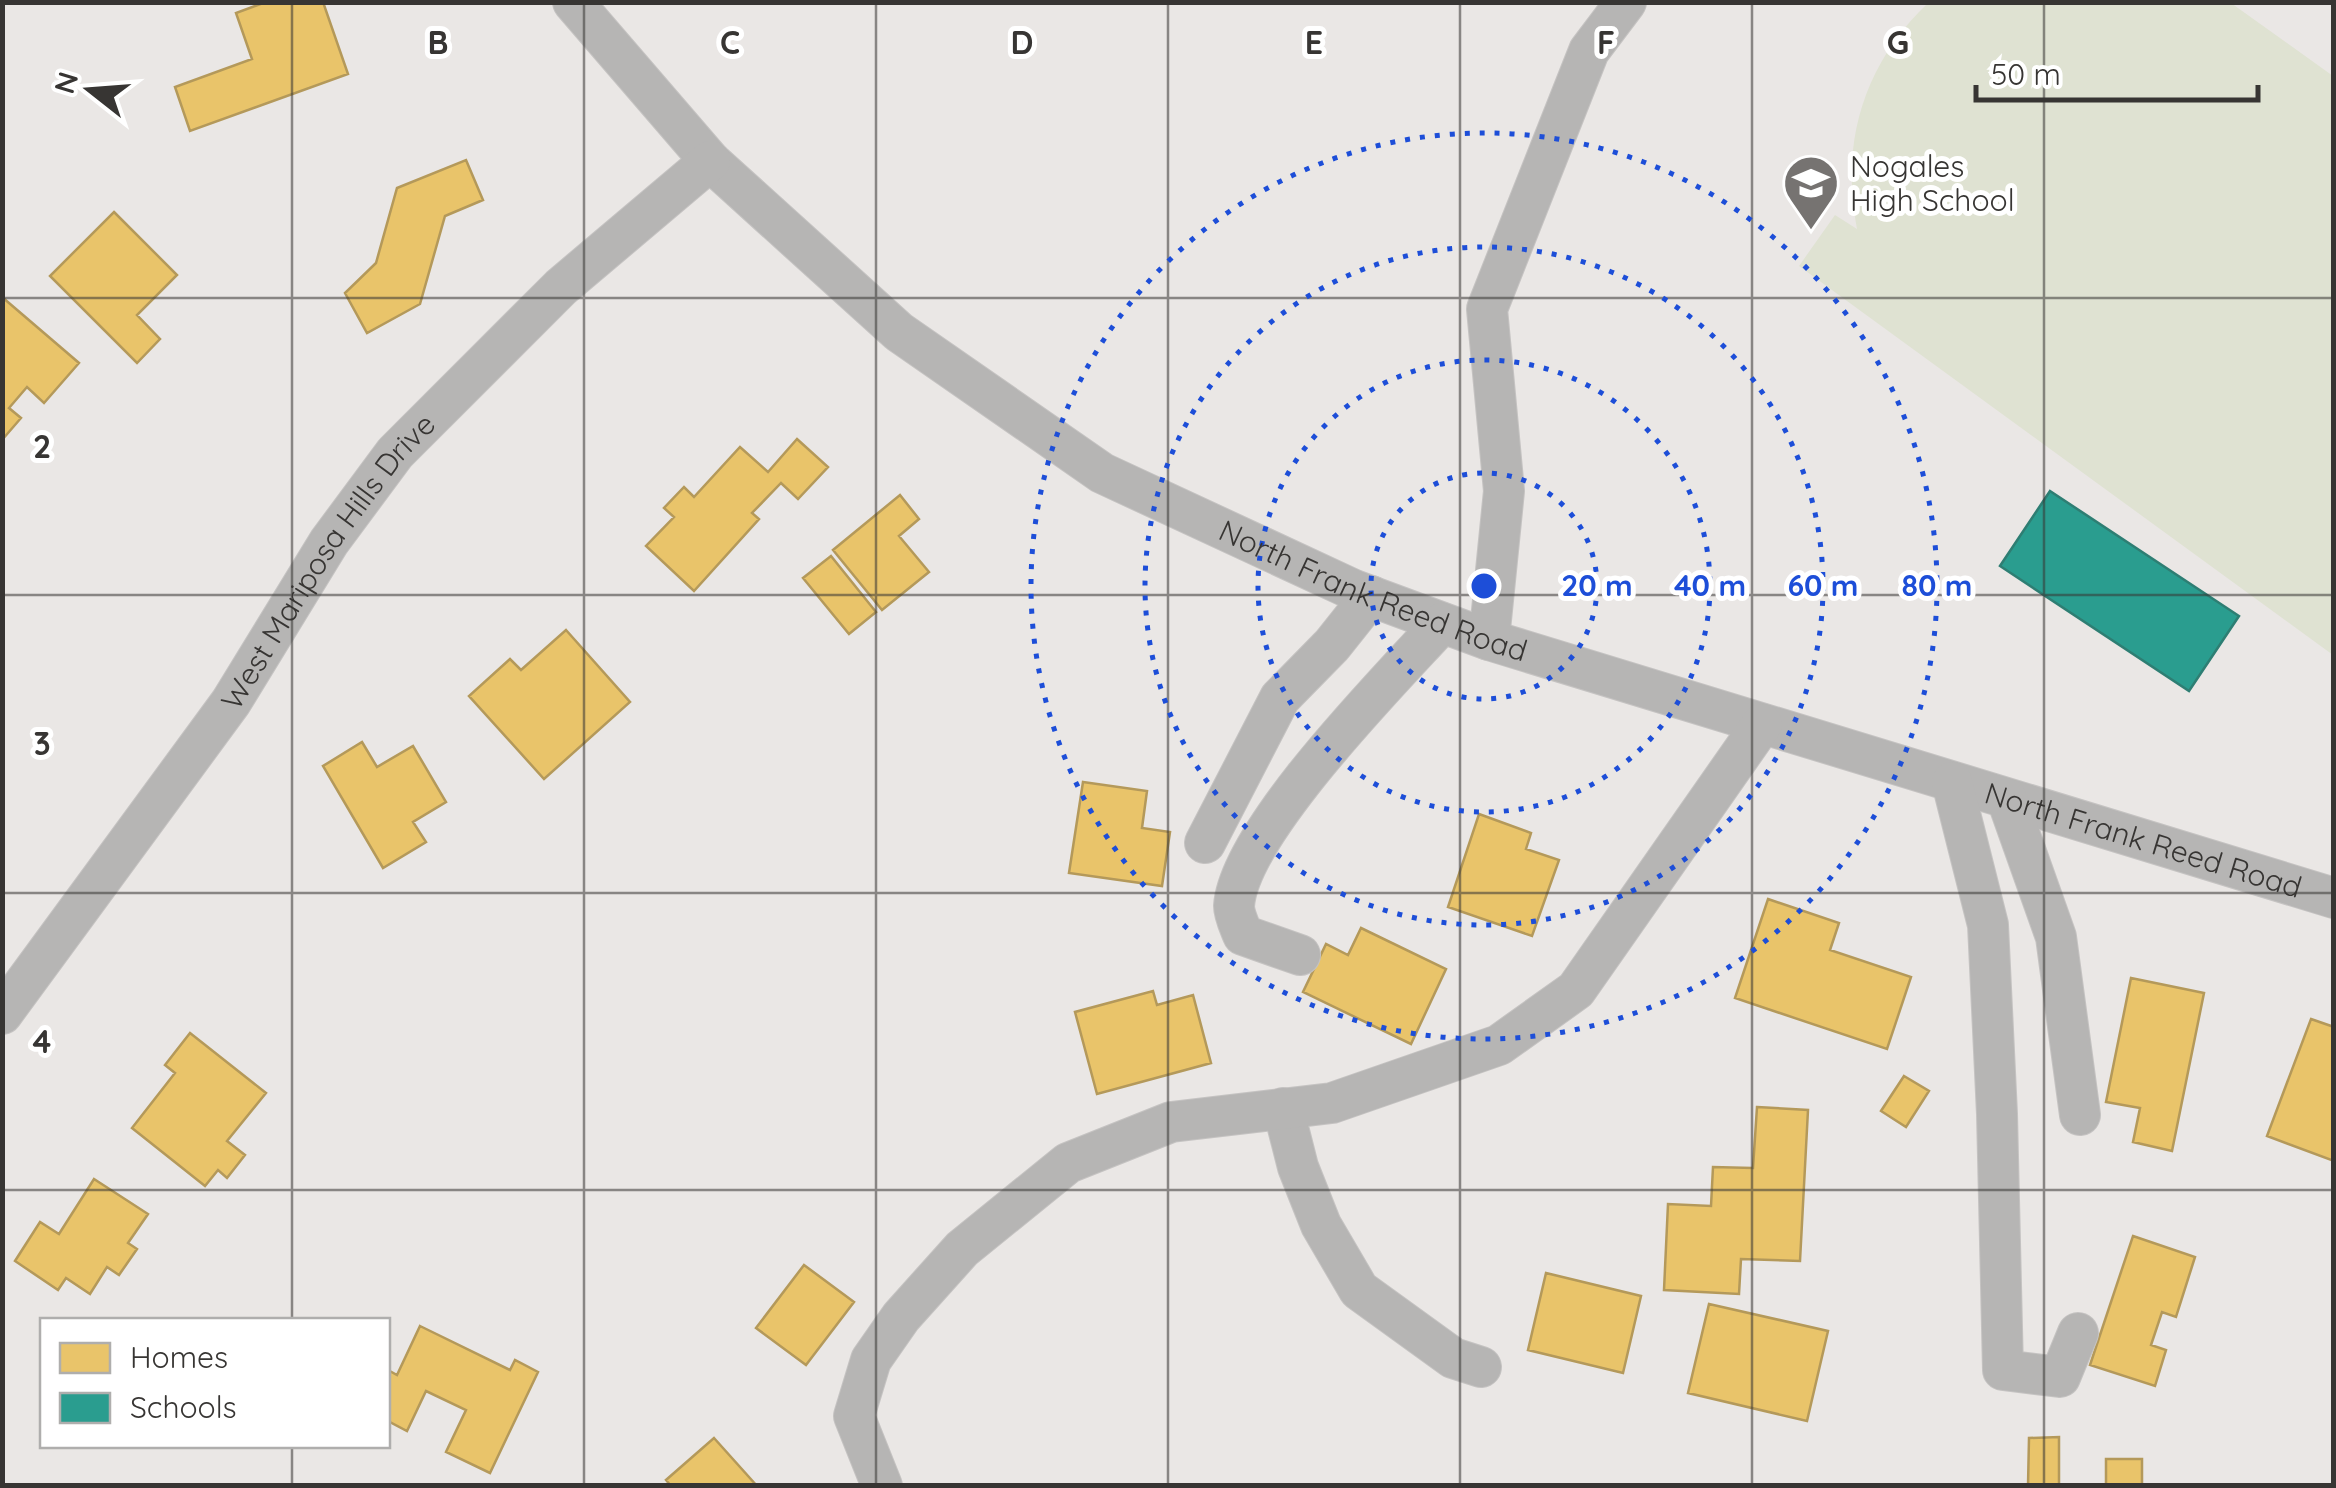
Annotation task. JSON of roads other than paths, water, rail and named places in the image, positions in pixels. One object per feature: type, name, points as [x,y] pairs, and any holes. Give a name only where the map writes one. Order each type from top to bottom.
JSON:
[{"type":"street","name":"North Frank Reed Road","points":[[573,2],[710,160],[899,332],[1102,473],[1371,596],[1489,640],[2334,898]]},
{"type":"street","points":[[1489,640],[1504,491],[1487,309],[1589,51],[1626,2]]},
{"type":"street","name":"West Mariposa Hills Drive","points":[[2,1014],[232,702],[329,542],[395,453],[561,287],[710,160]]},
{"type":"street","points":[[1205,842],[1280,698],[1332,646],[1371,596]]},
{"type":"street","points":[[1300,956],[1243,935],[1234,909],[1243,873],[1273,821],[1335,742],[1442,623]]},
{"type":"street","points":[[882,1486],[854,1416],[870,1360],[900,1317],[962,1249],[1068,1163],[1171,1122],[1332,1103],[1498,1046],[1576,990],[1762,724]]},
{"type":"street","points":[[1952,782],[1988,926],[2003,1370],[2060,1377],[2078,1333]]},
{"type":"street","points":[[2008,799],[2056,937],[2080,1114]]},
{"type":"street","points":[[1283,1108],[1298,1167],[1321,1225],[1359,1290],[1453,1358],[1481,1367]]},
{"type":"place","name":"Nogales High School","points":[[1811,232]]}]
